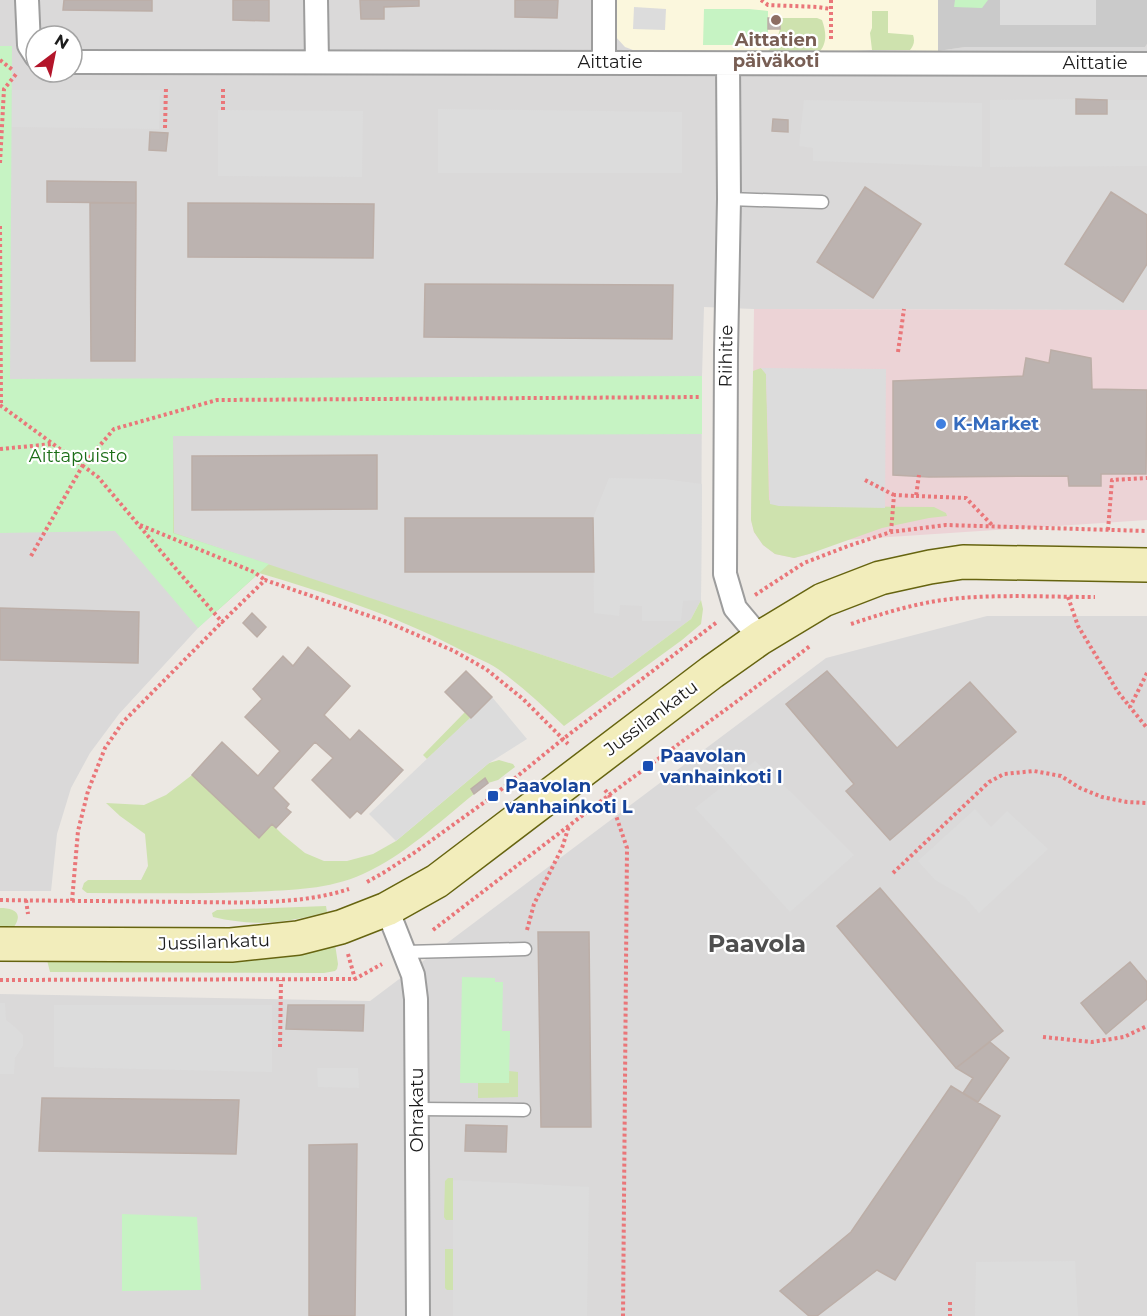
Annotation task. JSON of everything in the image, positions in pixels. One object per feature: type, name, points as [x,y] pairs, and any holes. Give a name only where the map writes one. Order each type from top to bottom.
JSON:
[{"type":"main road","name":"Jussilankatu","points":[[0,944],[231,945],[298,938],[341,927],[387,909],[437,881],[760,638],[823,600],[880,578],[963,562],[1147,565]]},
{"type":"street","points":[[27,0],[28,24]]},
{"type":"street","points":[[316,0],[316,62]]},
{"type":"street","points":[[603,62],[604,0]]},
{"type":"street","name":"Aittatie","points":[[84,62],[1147,64]]},
{"type":"street","name":"Riihitie","points":[[728,64],[725,574],[735,608],[760,638]]},
{"type":"street","name":"Ohrakatu","points":[[387,909],[413,975],[416,999],[418,1316]]},
{"type":"lane","points":[[729,199],[822,202]]},
{"type":"lane","points":[[405,952],[525,949]]},
{"type":"lane","points":[[417,1109],[525,1110]]},
{"type":"path","points":[[761,0],[768,5],[831,9],[831,0]]},
{"type":"path","points":[[0,163],[4,88],[17,73]]},
{"type":"path","points":[[165,128],[166,82]]},
{"type":"path","points":[[223,110],[224,82]]},
{"type":"path","points":[[0,226],[1,406],[99,477],[222,622]]},
{"type":"path","points":[[898,352],[904,309]]},
{"type":"path","points":[[31,556],[83,465],[114,429],[217,400],[708,397]]},
{"type":"path","points":[[0,449],[53,444]]},
{"type":"path","points":[[916,495],[919,476]]},
{"type":"path","points":[[1108,530],[1112,480],[1147,478]]},
{"type":"path","points":[[865,480],[894,495],[966,498],[994,526]]},
{"type":"path","points":[[891,532],[894,495]]},
{"type":"path","points":[[139,525],[254,572],[265,580],[387,622],[454,651],[486,669],[523,699],[563,739],[484,803],[414,853],[361,885]]},
{"type":"path","points":[[72,901],[78,831],[88,792],[105,748],[123,722],[265,580]]},
{"type":"path","points":[[1068,597],[1078,626],[1118,692],[1147,728]]},
{"type":"path","points":[[849,625],[913,605],[950,599],[1102,597]]},
{"type":"path","points":[[405,952],[569,825],[819,640]]},
{"type":"path","points":[[1130,707],[1147,673]]},
{"type":"path","points":[[893,873],[989,782],[1004,774],[1034,771],[1061,776],[1080,788],[1102,797],[1147,803]]},
{"type":"path","points":[[609,795],[627,848],[623,1316]]},
{"type":"path","points":[[525,949],[526,933],[534,904],[562,848],[569,825]]},
{"type":"path","points":[[0,900],[231,902],[283,900],[333,894],[352,888]]},
{"type":"path","points":[[280,1047],[282,980]]},
{"type":"path","points":[[1043,1037],[1092,1042],[1124,1037],[1147,1026]]},
{"type":"path","points":[[950,1302],[950,1316]]},
{"type":"shaded area","points":[[0,0],[615,0],[615,36],[633,50],[818,53],[872,50],[938,51],[965,47],[1145,47],[1147,44],[1147,310],[704,307],[701,600],[691,619],[612,678],[268,565],[198,628],[119,714],[90,753],[71,788],[57,834],[51,891],[0,891]]},
{"type":"shaded area","name":"Aittatien päiväkoti","points":[[615,0],[938,0],[938,51],[872,50],[818,53],[633,50],[625,47],[615,36]]},
{"type":"shaded area","points":[[938,0],[1147,0],[1147,44],[1145,47],[965,47],[938,51]]},
{"type":"shaded area","points":[[1000,0],[1096,0],[1096,25],[1000,25]]},
{"type":"shaded area","points":[[634,7],[666,9],[665,30],[633,29]]},
{"type":"shaded area","points":[[12,90],[160,90],[159,129],[12,127]]},
{"type":"shaded area","points":[[1076,99],[1107,113],[1107,100],[1147,100],[1147,166],[990,167],[990,100]]},
{"type":"shaded area","points":[[804,100],[982,103],[982,167],[813,161],[813,148],[799,146]]},
{"type":"shaded area","points":[[438,109],[682,112],[682,173],[438,173]]},
{"type":"shaded area","points":[[218,110],[363,111],[362,177],[218,176]]},
{"type":"shaded area","points":[[754,309],[1147,310],[1147,520],[844,540],[794,558],[775,554],[763,545],[754,532],[751,520]]},
{"type":"shaded area","points":[[761,368],[886,369],[885,508],[770,504],[766,374]]},
{"type":"shaded area","points":[[609,478],[664,479],[702,484],[701,600],[683,601],[681,621],[642,621],[642,606],[620,605],[619,616],[594,613],[593,518]]},
{"type":"shaded area","points":[[987,616],[1147,616],[1147,1316],[0,1316],[0,994],[370,1001],[826,658]]},
{"type":"shaded area","points":[[492,697],[527,739],[489,763],[396,841],[369,814]]},
{"type":"shaded area","points":[[755,761],[792,793],[854,855],[790,912],[695,808]]},
{"type":"shaded area","points":[[975,809],[991,827],[1007,811],[1048,849],[979,913],[965,897],[935,880],[918,861]]},
{"type":"shaded area","points":[[0,1003],[5,1003],[6,1020],[23,1035],[23,1046],[15,1058],[14,1074],[0,1074]]},
{"type":"shaded area","points":[[54,1005],[272,1005],[272,1072],[54,1067]]},
{"type":"shaded area","points":[[317,1068],[358,1068],[359,1088],[318,1087]]},
{"type":"shaded area","points":[[453,1180],[589,1187],[587,1316],[453,1316]]},
{"type":"shaded area","points":[[1075,1261],[1078,1316],[975,1316],[976,1262]]},
{"type":"green space","points":[[955,0],[988,0],[982,8],[954,7]]},
{"type":"green space","points":[[704,9],[768,11],[768,45],[703,45]]},
{"type":"green space","points":[[872,11],[888,11],[888,33],[913,35],[914,43],[910,50],[872,50],[870,33]]},
{"type":"green space","points":[[780,18],[822,20],[825,37],[818,53],[767,52],[776,43]]},
{"type":"green space","name":"Aittapuisto","points":[[0,46],[12,46],[10,379],[702,376],[702,434],[173,436],[173,533],[269,564],[198,628],[115,531],[0,533]]},
{"type":"green space","points":[[761,368],[766,374],[769,500],[779,506],[934,507],[946,513],[947,516],[882,528],[794,558],[775,554],[763,545],[754,532],[751,520],[753,371]]},
{"type":"green space","points":[[173,436],[174,533],[612,678],[691,619],[701,600],[703,609],[701,624],[564,726],[524,689],[493,666],[409,625],[334,597],[259,573],[218,610],[107,448]]},
{"type":"green space","points":[[465,712],[471,718],[427,759],[423,755]]},
{"type":"green space","points":[[499,760],[513,764],[515,767],[498,780],[488,783],[485,779],[471,789],[474,794],[407,848],[378,866],[350,879],[280,891],[87,893],[82,889],[88,880],[141,880],[148,866],[145,834],[106,803],[144,805],[166,795],[192,775],[259,838],[272,824],[305,853],[324,861],[347,861],[373,854],[396,841],[489,763]]},
{"type":"green space","points":[[326,906],[327,912],[298,919],[257,923],[213,917],[212,913],[217,910]]},
{"type":"green space","points":[[0,908],[16,912],[18,918],[14,927],[0,927]]},
{"type":"green space","points":[[335,944],[337,969],[324,973],[50,972],[47,960]]},
{"type":"green space","points":[[462,977],[495,978],[495,982],[503,982],[502,1031],[510,1031],[509,1083],[460,1083]]},
{"type":"green space","points":[[509,1071],[518,1072],[518,1097],[478,1098],[478,1083],[509,1083]]},
{"type":"green space","points":[[453,1178],[453,1220],[446,1220],[444,1217],[445,1181]]},
{"type":"green space","points":[[122,1214],[197,1217],[201,1290],[122,1291]]},
{"type":"green space","points":[[445,1249],[453,1249],[453,1290],[445,1288]]},
{"type":"building","points":[[64,0],[152,0],[152,11],[63,10]]},
{"type":"building","points":[[233,0],[269,0],[269,21],[233,20]]},
{"type":"building","points":[[360,0],[419,0],[419,6],[384,7],[384,19],[361,19]]},
{"type":"building","points":[[515,0],[558,0],[557,18],[515,17]]},
{"type":"building","points":[[768,18],[780,18],[780,29],[768,29]]},
{"type":"building","points":[[1076,99],[1107,100],[1107,114],[1076,114]]},
{"type":"building","points":[[773,119],[788,120],[788,132],[772,131]]},
{"type":"building","points":[[150,132],[168,133],[166,151],[149,150]]},
{"type":"building","points":[[47,181],[136,182],[136,203],[47,202]]},
{"type":"building","points":[[865,187],[921,224],[873,298],[817,262]]},
{"type":"building","points":[[1111,192],[1147,215],[1147,264],[1123,302],[1065,264]]},
{"type":"building","points":[[90,203],[136,203],[135,361],[91,361]]},
{"type":"building","points":[[188,203],[374,204],[373,258],[188,257]]},
{"type":"building","points":[[425,284],[673,285],[672,339],[424,337]]},
{"type":"building","points":[[1051,350],[1091,358],[1092,389],[1147,390],[1146,474],[1101,474],[1101,486],[1069,486],[1068,476],[893,475],[893,381],[1023,376],[1026,358],[1049,363]]},
{"type":"building","points":[[377,455],[377,509],[192,510],[192,456]]},
{"type":"building","points":[[405,518],[593,518],[594,572],[405,572]]},
{"type":"building","points":[[0,608],[139,612],[138,663],[0,660]]},
{"type":"building","points":[[252,613],[266,627],[257,637],[243,623]]},
{"type":"building","points":[[308,647],[350,686],[324,715],[350,740],[359,730],[403,770],[361,814],[357,811],[350,818],[312,780],[333,758],[315,742],[273,788],[289,804],[286,808],[291,812],[276,828],[272,824],[259,838],[192,775],[222,742],[258,776],[280,751],[245,717],[262,699],[253,689],[283,656],[293,666]]},
{"type":"building","points":[[466,671],[492,697],[471,718],[445,692]]},
{"type":"building","points":[[827,671],[897,748],[970,682],[1016,732],[890,840],[846,791],[854,784],[786,704]]},
{"type":"building","points":[[485,778],[488,783],[474,794],[471,789]]},
{"type":"building","points":[[880,888],[1003,1031],[956,1068],[837,926]]},
{"type":"building","points":[[538,932],[589,932],[591,1127],[541,1127]]},
{"type":"building","points":[[1130,962],[1147,982],[1147,999],[1106,1034],[1081,1003]]},
{"type":"building","points":[[288,1005],[364,1005],[363,1031],[286,1029]]},
{"type":"building","points":[[990,1042],[1009,1058],[978,1102],[963,1093],[973,1078],[956,1068]]},
{"type":"building","points":[[951,1086],[1000,1116],[895,1280],[877,1270],[817,1316],[809,1316],[780,1291],[851,1232]]},
{"type":"building","points":[[42,1098],[239,1100],[236,1154],[39,1151]]},
{"type":"building","points":[[466,1125],[507,1126],[506,1152],[465,1151]]},
{"type":"building","points":[[357,1144],[355,1316],[309,1316],[309,1145]]},
{"type":"place","name":"Aittatien päiväkoti","points":[[776,20]]},
{"type":"place","name":"K-Market","points":[[941,424]]},
{"type":"place","name":"Paavolan vanhainkoti I","points":[[648,766]]},
{"type":"place","name":"Paavolan vanhainkoti L","points":[[493,796]]},
{"type":"district","name":"Paavola","points":[[757,944]]}]
